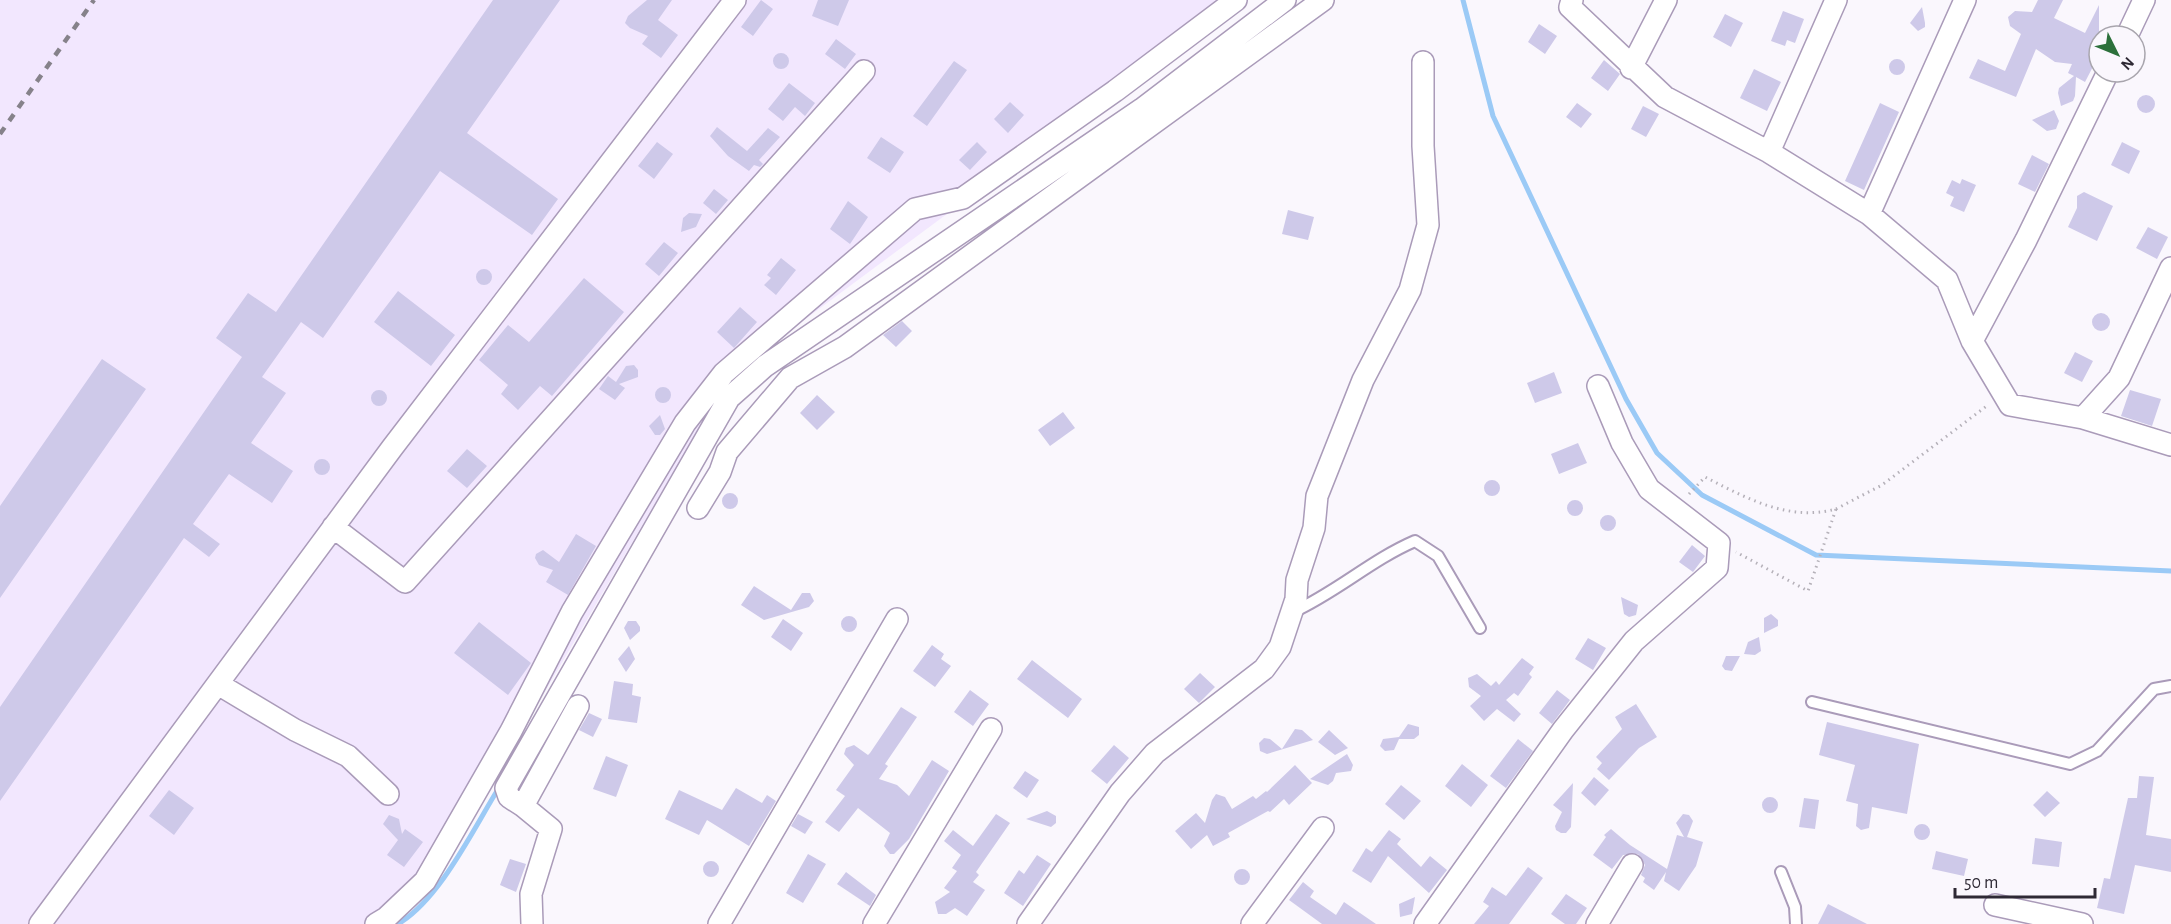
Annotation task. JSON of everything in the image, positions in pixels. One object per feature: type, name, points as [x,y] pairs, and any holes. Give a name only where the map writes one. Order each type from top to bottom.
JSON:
[{"type":"street","points":[[40,924],[333,527],[735,0]]},
{"type":"street","points":[[376,924],[386,918],[425,881],[511,730],[572,612],[685,423],[724,373],[915,209],[963,198],[1115,91],[1236,0]]},
{"type":"street","points":[[532,924],[531,894],[551,829],[509,797],[506,788],[729,398],[765,366],[1142,109],[1285,0]]},
{"type":"street","points":[[698,508],[720,472],[727,452],[790,378],[845,347],[1323,0]]},
{"type":"street","points":[[1572,0],[1570,7],[1665,98],[1770,152],[1869,214],[1947,280],[1972,341],[2010,405],[2083,418],[2171,445]]},
{"type":"street","points":[[1632,68],[1666,0]]},
{"type":"street","points":[[1770,152],[1836,0]]},
{"type":"street","points":[[1869,214],[1965,0]]},
{"type":"street","points":[[2133,24],[2144,0]]},
{"type":"street","points":[[1028,924],[1120,793],[1155,753],[1264,669],[1280,647],[1296,599],[1297,580],[1314,528],[1317,496],[1363,380],[1410,290],[1428,225],[1423,146],[1423,62]]},
{"type":"street","points":[[333,527],[405,582],[864,71]]},
{"type":"street","points":[[1972,341],[2026,240],[2102,84]]},
{"type":"street","points":[[2083,418],[2119,378],[2171,268]]},
{"type":"street","points":[[1425,924],[1563,730],[1634,641],[1717,568],[1719,543],[1649,489],[1622,443],[1598,386]]},
{"type":"street","points":[[719,924],[897,619]]},
{"type":"street","points":[[218,684],[295,730],[348,756],[388,794]]},
{"type":"street","points":[[523,806],[578,705]]},
{"type":"street","points":[[874,924],[991,729]]},
{"type":"street","points":[[1252,924],[1323,828]]},
{"type":"street","points":[[1597,924],[1632,865]]},
{"type":"street","points":[[1995,904],[2082,924]]},
{"type":"lane","points":[[1292,613],[1318,601],[1387,553],[1414,541],[1438,556],[1480,628]]},
{"type":"lane","points":[[1812,702],[2070,764],[2097,751],[2154,689],[2171,686]]},
{"type":"lane","points":[[1781,872],[1795,907],[1796,924]]},
{"type":"path","points":[[1688,495],[1705,477],[1749,500],[1791,512],[1816,514],[1836,509],[1882,485],[1922,452],[2004,395]]},
{"type":"path","points":[[1719,543],[1808,591],[1836,509]]},
{"type":"shaded area","points":[[0,0],[1235,0],[730,375],[435,880],[380,924],[0,924]]},
{"type":"building","points":[[493,0],[560,0],[467,133],[558,199],[532,235],[440,171],[323,338],[301,322],[262,377],[286,393],[251,443],[293,471],[272,503],[229,474],[193,524],[220,544],[209,557],[184,538],[0,801],[0,707],[242,357],[216,338],[248,293],[276,312]]},
{"type":"building","points":[[647,0],[672,0],[658,20],[678,35],[661,58],[642,44],[648,36],[630,28],[625,23],[628,16]]},
{"type":"building","points":[[761,0],[773,9],[753,36],[741,27]]},
{"type":"building","points":[[818,0],[849,0],[838,26],[812,16]]},
{"type":"building","points":[[2038,0],[2063,0],[2054,18],[2085,33],[2087,29],[2087,78],[2085,82],[2076,77],[2073,101],[2061,106],[2059,88],[2074,76],[2068,73],[2072,64],[2055,62],[2036,49],[2016,97],[1969,78],[1978,59],[2005,71],[2021,34],[2010,26],[2008,17],[2015,11],[2032,12]]},
{"type":"building","points":[[2099,5],[2099,24],[2090,24]]},
{"type":"building","points":[[1922,7],[1925,27],[1918,31],[1910,23]]},
{"type":"building","points":[[1783,11],[1804,19],[1795,43],[1787,40],[1785,46],[1771,41]]},
{"type":"building","points":[[1725,14],[1743,23],[1731,47],[1713,37]]},
{"type":"building","points":[[1539,24],[1557,36],[1545,54],[1528,42]]},
{"type":"building","points":[[836,39],[856,54],[845,69],[825,54]]},
{"type":"building","points":[[781,53],[787,55],[789,61],[787,67],[781,69],[775,67],[773,61],[775,55]]},
{"type":"building","points":[[1897,59],[1905,67],[1897,75],[1889,67]]},
{"type":"building","points":[[1604,60],[1620,74],[1608,91],[1591,78]]},
{"type":"building","points":[[954,61],[967,70],[927,126],[913,116]]},
{"type":"building","points":[[1754,69],[1781,82],[1767,111],[1740,98]]},
{"type":"building","points":[[789,83],[815,103],[805,116],[795,107],[783,121],[768,109]]},
{"type":"building","points":[[2146,95],[2152,98],[2155,104],[2152,110],[2146,113],[2140,110],[2137,104],[2140,98]]},
{"type":"building","points":[[1010,102],[1024,115],[1008,133],[994,119]]},
{"type":"building","points":[[1577,103],[1592,114],[1581,128],[1566,117]]},
{"type":"building","points":[[1880,103],[1899,112],[1864,190],[1845,181]]},
{"type":"building","points":[[1643,106],[1659,114],[1646,137],[1631,129]]},
{"type":"building","points":[[2054,110],[2059,121],[2056,129],[2047,131],[2032,120]]},
{"type":"building","points":[[717,127],[747,151],[768,128],[780,137],[759,160],[763,164],[760,167],[754,165],[749,171],[728,156],[710,136]]},
{"type":"building","points":[[881,137],[904,152],[890,173],[867,158]]},
{"type":"building","points":[[657,142],[673,154],[654,179],[638,166]]},
{"type":"building","points":[[977,142],[987,152],[970,170],[959,160]]},
{"type":"building","points":[[2122,142],[2140,151],[2129,174],[2111,165]]},
{"type":"building","points":[[2032,155],[2049,164],[2035,192],[2018,184]]},
{"type":"building","points":[[1962,179],[1976,185],[1964,212],[1950,206],[1954,197],[1946,193],[1952,180],[1960,184]]},
{"type":"building","points":[[714,189],[728,200],[716,214],[703,203]]},
{"type":"building","points":[[2084,192],[2113,206],[2097,241],[2068,227],[2077,208],[2077,196]]},
{"type":"building","points":[[848,201],[868,217],[850,244],[830,229]]},
{"type":"building","points":[[1288,210],[1314,217],[1308,240],[1282,234]]},
{"type":"building","points":[[689,213],[702,214],[696,227],[681,232],[683,218]]},
{"type":"building","points":[[2148,227],[2168,237],[2157,259],[2136,248]]},
{"type":"building","points":[[664,242],[678,253],[659,276],[645,264]]},
{"type":"building","points":[[781,258],[796,270],[776,295],[764,285],[771,278],[767,275]]},
{"type":"building","points":[[484,269],[490,271],[492,277],[490,283],[484,285],[478,283],[476,277],[478,271]]},
{"type":"building","points":[[584,278],[624,312],[552,396],[540,386],[518,410],[501,394],[508,385],[479,360],[508,325],[529,342]]},
{"type":"building","points":[[398,291],[455,335],[431,366],[374,322]]},
{"type":"building","points":[[740,307],[757,322],[734,348],[717,332]]},
{"type":"building","points":[[2101,313],[2107,316],[2110,322],[2107,328],[2101,331],[2095,328],[2092,322],[2095,316]]},
{"type":"building","points":[[902,321],[912,331],[896,347],[883,335]]},
{"type":"building","points":[[2075,352],[2093,361],[2082,382],[2064,373]]},
{"type":"building","points":[[102,359],[146,389],[0,598],[0,506]]},
{"type":"building","points":[[634,365],[638,370],[638,377],[619,384],[625,388],[615,400],[599,389],[608,376],[616,382],[626,366]]},
{"type":"building","points":[[1554,372],[1562,393],[1535,403],[1527,383]]},
{"type":"building","points":[[663,387],[669,389],[671,395],[669,401],[663,403],[657,401],[655,395],[657,389]]},
{"type":"building","points":[[379,390],[385,392],[387,398],[385,404],[379,406],[373,404],[371,398],[373,392]]},
{"type":"building","points":[[2130,390],[2161,399],[2152,426],[2121,416]]},
{"type":"building","points":[[817,395],[835,412],[817,430],[800,413]]},
{"type":"building","points":[[1063,412],[1075,428],[1050,446],[1038,430]]},
{"type":"building","points":[[660,415],[665,429],[660,435],[655,435],[649,426]]},
{"type":"building","points":[[1578,443],[1587,463],[1559,474],[1551,454]]},
{"type":"building","points":[[467,449],[487,466],[467,488],[447,471]]},
{"type":"building","points":[[322,459],[328,461],[330,467],[328,473],[322,475],[316,473],[314,467],[316,461]]},
{"type":"building","points":[[1492,480],[1498,482],[1500,488],[1498,494],[1492,496],[1486,494],[1484,488],[1486,482]]},
{"type":"building","points":[[730,493],[736,495],[738,501],[736,507],[730,509],[724,507],[722,501],[724,495]]},
{"type":"building","points":[[1575,500],[1581,502],[1583,508],[1581,514],[1575,516],[1569,514],[1567,508],[1569,502]]},
{"type":"building","points":[[1608,515],[1614,517],[1616,523],[1614,529],[1608,531],[1602,529],[1600,523],[1602,517]]},
{"type":"building","points":[[576,534],[596,546],[568,595],[546,582],[553,570],[539,565],[535,558],[536,554],[543,550],[559,562]]},
{"type":"building","points":[[1692,545],[1705,556],[1693,572],[1679,562]]},
{"type":"building","points":[[754,586],[791,610],[802,593],[810,593],[814,601],[809,607],[764,620],[741,605]]},
{"type":"building","points":[[1621,597],[1638,605],[1636,615],[1629,617],[1624,614]]},
{"type":"building","points":[[1771,614],[1778,620],[1778,626],[1764,633],[1764,618]]},
{"type":"building","points":[[849,616],[855,618],[857,624],[855,630],[849,632],[843,630],[841,624],[843,618]]},
{"type":"building","points":[[783,619],[803,633],[791,651],[771,637]]},
{"type":"building","points":[[628,621],[636,621],[640,627],[640,631],[630,640],[624,628]]},
{"type":"building","points":[[479,622],[531,663],[508,695],[454,653]]},
{"type":"building","points":[[1759,637],[1761,651],[1755,655],[1744,654],[1748,642]]},
{"type":"building","points":[[1588,638],[1606,648],[1593,670],[1575,659]]},
{"type":"building","points":[[932,645],[944,654],[941,659],[951,666],[935,687],[913,671]]},
{"type":"building","points":[[629,646],[635,659],[626,672],[618,659]]},
{"type":"building","points":[[1726,656],[1740,656],[1732,671],[1725,670],[1722,666]]},
{"type":"building","points":[[1522,658],[1534,667],[1529,674],[1532,677],[1518,696],[1514,693],[1506,700],[1521,714],[1514,722],[1497,709],[1484,721],[1470,706],[1481,696],[1469,687],[1468,678],[1477,674],[1491,686],[1496,681],[1499,685]]},
{"type":"building","points":[[1032,660],[1082,699],[1068,718],[1017,679]]},
{"type":"building","points":[[1200,673],[1215,687],[1199,703],[1184,689]]},
{"type":"building","points":[[614,681],[633,684],[632,695],[641,697],[637,723],[608,719]]},
{"type":"building","points":[[970,690],[989,704],[973,726],[954,712]]},
{"type":"building","points":[[1557,690],[1570,700],[1552,724],[1539,713]]},
{"type":"building","points":[[1636,704],[1657,737],[1639,748],[1609,780],[1597,769],[1602,763],[1596,757],[1622,729],[1615,717]]},
{"type":"building","points":[[901,707],[917,717],[885,764],[888,766],[879,779],[897,785],[909,796],[932,760],[949,771],[909,839],[894,854],[890,854],[884,846],[890,833],[858,808],[839,832],[825,822],[845,796],[836,790],[854,765],[844,754],[846,748],[854,745],[868,755]]},
{"type":"building","points":[[589,713],[602,719],[593,737],[579,730]]},
{"type":"building","points":[[1827,722],[1919,744],[1907,814],[1872,807],[1869,828],[1861,830],[1856,826],[1858,804],[1846,801],[1855,765],[1819,755]]},
{"type":"building","points":[[1408,724],[1419,727],[1419,735],[1414,739],[1399,739],[1394,750],[1385,751],[1380,746],[1383,739],[1399,737]]},
{"type":"building","points":[[1295,729],[1302,730],[1313,740],[1267,754],[1260,751],[1259,743],[1264,738],[1270,739],[1282,749]]},
{"type":"building","points":[[1329,730],[1348,748],[1335,755],[1318,742]]},
{"type":"building","points":[[1518,739],[1533,751],[1506,788],[1490,776]]},
{"type":"building","points":[[1114,745],[1129,758],[1107,784],[1091,771]]},
{"type":"building","points":[[1347,754],[1353,765],[1351,771],[1336,773],[1333,781],[1328,785],[1310,779]]},
{"type":"building","points":[[606,756],[628,765],[616,797],[593,789]]},
{"type":"building","points":[[1462,764],[1488,785],[1471,807],[1445,786]]},
{"type":"building","points":[[1295,765],[1312,783],[1289,805],[1284,799],[1270,812],[1228,833],[1230,837],[1213,846],[1207,835],[1191,849],[1175,831],[1196,813],[1205,823],[1216,794],[1225,797],[1232,809],[1253,796],[1256,799],[1267,792]]},
{"type":"building","points":[[1025,771],[1039,780],[1027,798],[1013,788]]},
{"type":"building","points":[[2139,776],[2154,777],[2146,835],[2171,839],[2171,872],[2135,865],[2124,914],[2097,908],[2104,878],[2110,879],[2128,798],[2137,798]]},
{"type":"building","points":[[1594,777],[1609,790],[1595,806],[1581,793]]},
{"type":"building","points":[[1573,783],[1571,827],[1566,833],[1561,833],[1556,830],[1555,826],[1562,812],[1553,805]]},
{"type":"building","points":[[1401,785],[1421,801],[1404,820],[1385,804]]},
{"type":"building","points":[[736,788],[762,803],[767,795],[776,801],[749,846],[707,820],[699,835],[665,819],[679,790],[722,810]]},
{"type":"building","points":[[169,790],[194,808],[174,835],[149,816]]},
{"type":"building","points":[[2047,791],[2060,803],[2045,817],[2033,805]]},
{"type":"building","points":[[1770,797],[1776,799],[1778,805],[1776,811],[1770,813],[1764,811],[1762,805],[1764,799]]},
{"type":"building","points":[[1804,798],[1819,800],[1815,829],[1799,827]]},
{"type":"building","points":[[1047,811],[1056,816],[1056,823],[1051,827],[1026,819]]},
{"type":"building","points":[[798,814],[813,822],[805,834],[791,826]]},
{"type":"building","points":[[996,814],[1010,823],[976,872],[979,875],[973,882],[985,890],[967,916],[955,908],[946,914],[938,914],[935,902],[950,892],[944,888],[957,871],[952,868],[961,855],[944,841],[953,830],[973,846]]},
{"type":"building","points":[[1683,814],[1689,815],[1693,821],[1687,837],[1703,842],[1696,866],[1679,891],[1664,881],[1666,872],[1654,890],[1643,882],[1645,878],[1641,875],[1645,865],[1638,854],[1623,855],[1612,869],[1593,855],[1606,837],[1604,835],[1611,829],[1630,845],[1667,869],[1677,835],[1684,837],[1676,823]]},
{"type":"building","points":[[389,815],[399,819],[402,834],[405,829],[423,842],[404,867],[387,855],[398,840],[383,824]]},
{"type":"building","points":[[1919,824],[1925,824],[1930,832],[1928,838],[1919,840],[1914,835],[1914,829]]},
{"type":"building","points":[[1389,830],[1401,839],[1397,844],[1421,867],[1430,856],[1447,870],[1429,893],[1388,856],[1371,883],[1352,871],[1366,848],[1372,852]]},
{"type":"building","points":[[2035,838],[2062,842],[2059,867],[2032,864]]},
{"type":"building","points":[[1936,851],[1968,859],[1964,876],[1932,869]]},
{"type":"building","points":[[808,854],[826,864],[803,903],[786,893]]},
{"type":"building","points":[[1037,855],[1051,864],[1023,906],[1004,893],[1019,870],[1024,874]]},
{"type":"building","points":[[510,859],[526,864],[516,892],[500,885]]},
{"type":"building","points":[[711,861],[717,863],[719,869],[717,875],[711,877],[705,875],[703,869],[705,863]]},
{"type":"building","points":[[1528,867],[1543,878],[1509,924],[1474,924],[1489,906],[1483,902],[1492,887],[1506,896]]},
{"type":"building","points":[[1242,869],[1248,871],[1250,877],[1248,883],[1242,885],[1236,883],[1234,877],[1236,871]]},
{"type":"building","points":[[846,872],[876,895],[870,906],[837,884]]},
{"type":"building","points":[[1303,882],[1314,891],[1310,897],[1336,915],[1344,902],[1376,924],[1322,924],[1289,900]]},
{"type":"building","points":[[1566,894],[1587,908],[1576,924],[1565,924],[1551,914]]},
{"type":"building","points":[[1415,897],[1412,914],[1400,917],[1399,904]]},
{"type":"building","points":[[1828,904],[1867,924],[1818,924]]},
{"type":"waterway","points":[[1463,0],[1493,116],[1626,399],[1657,453],[1702,495],[1816,555],[2171,571]]},
{"type":"waterway","points":[[398,924],[414,912],[442,880],[500,786]]},
{"type":"railway","points":[[0,134],[94,0]]}]
